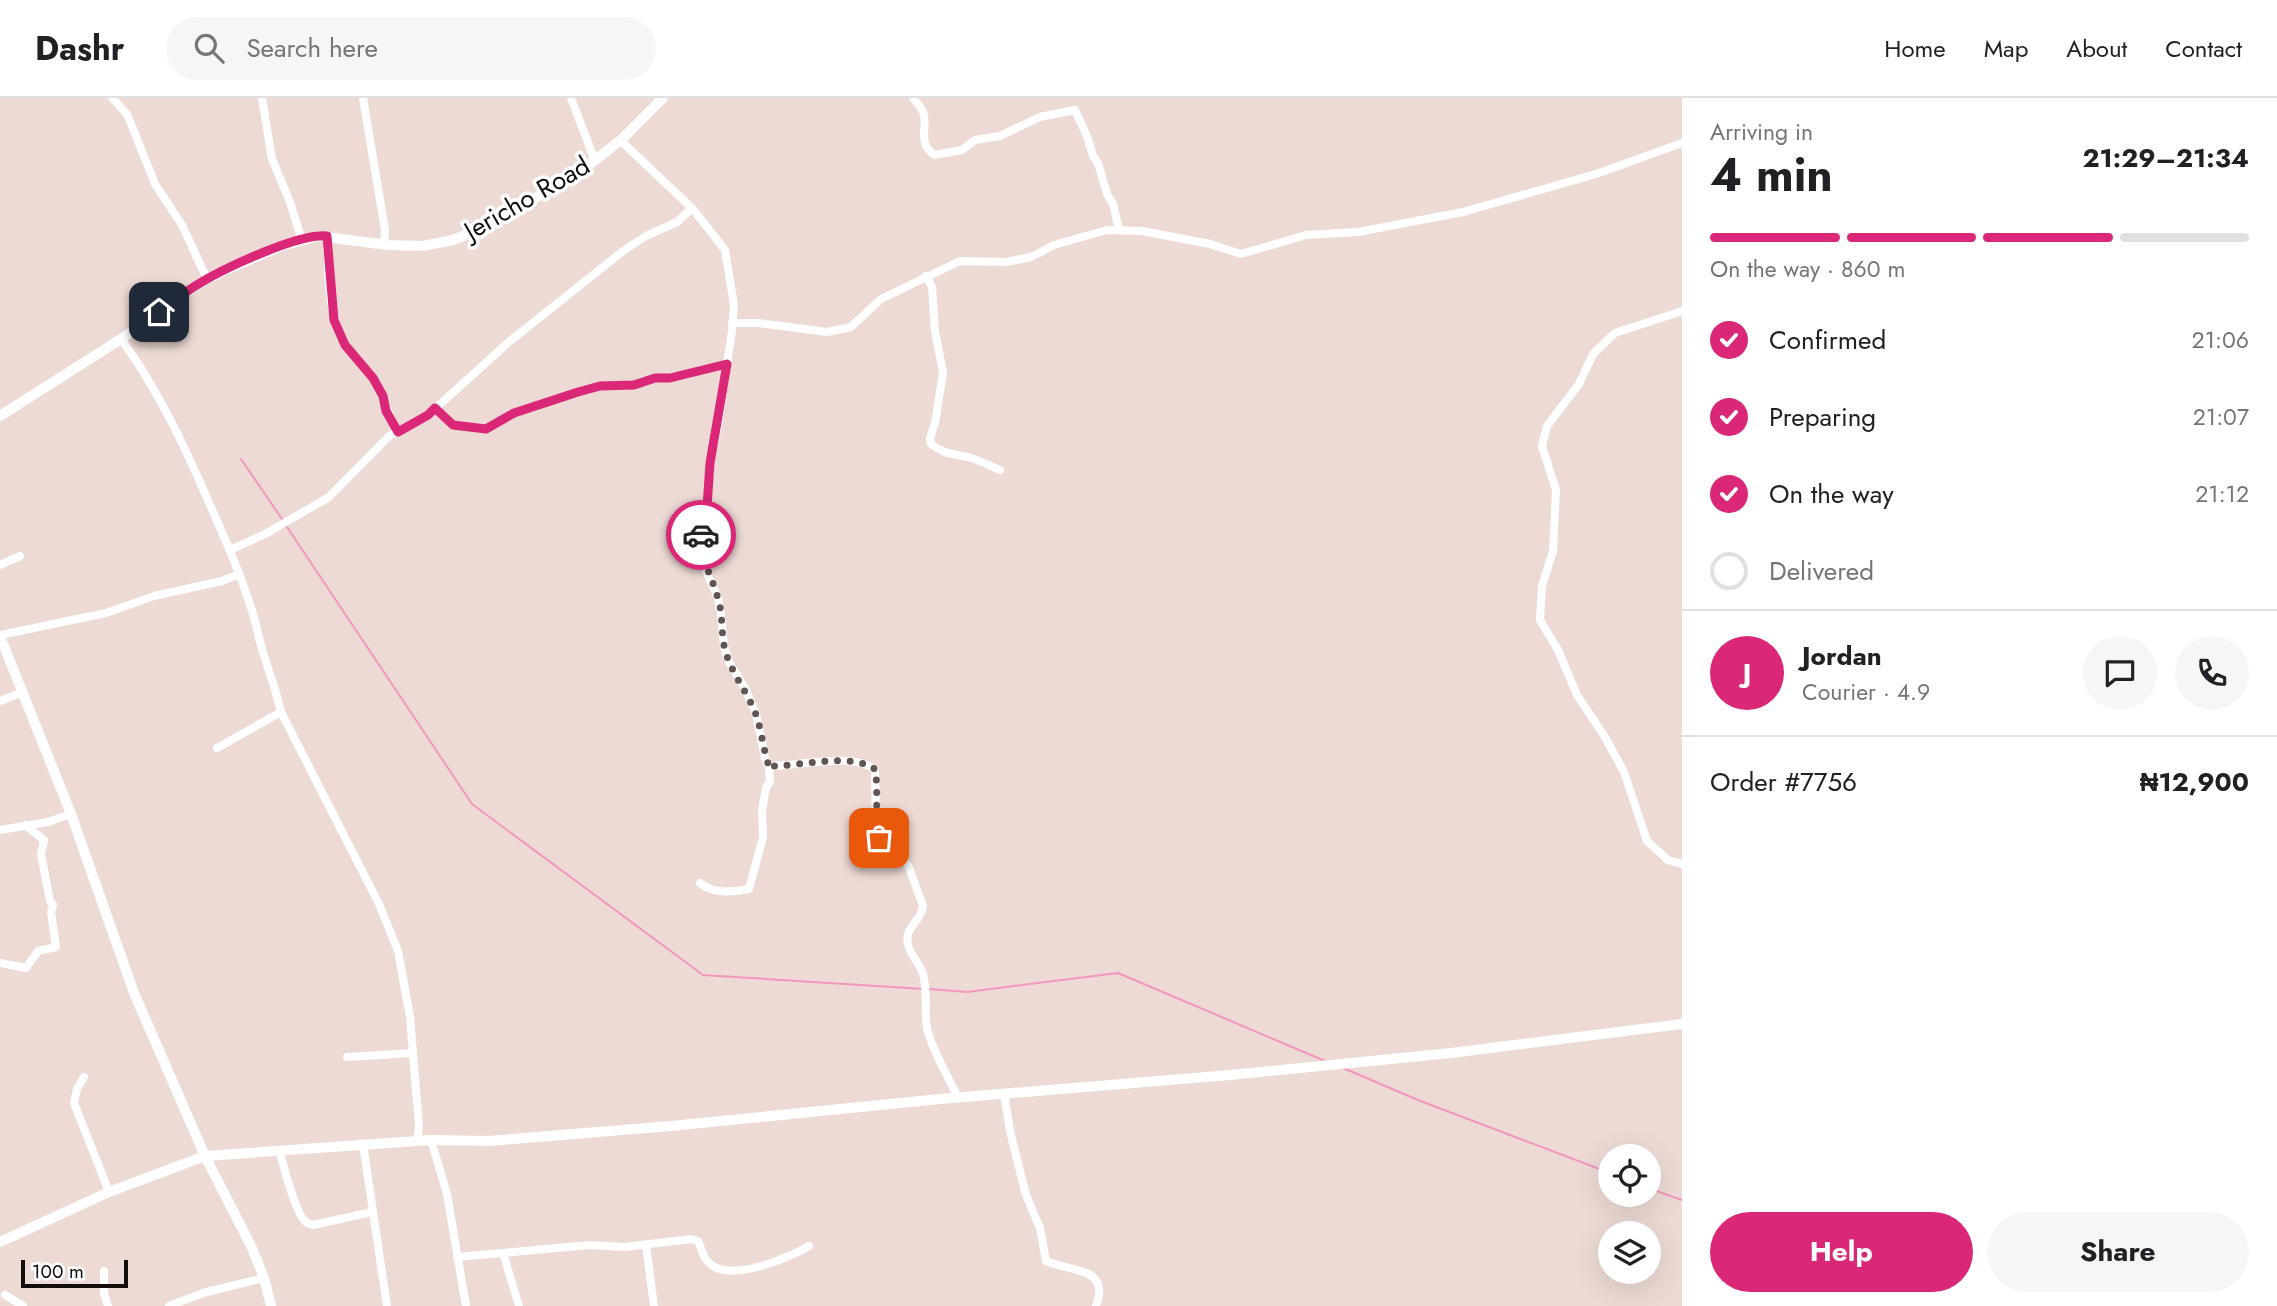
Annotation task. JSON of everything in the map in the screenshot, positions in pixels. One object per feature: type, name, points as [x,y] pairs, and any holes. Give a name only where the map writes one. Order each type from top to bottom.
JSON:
[{"type":"main road","name":"Jericho Road","points":[[0,416],[121,339],[207,279],[282,246],[327,236],[423,246],[453,240],[488,226],[580,172],[621,141],[663,98]]},
{"type":"main road","points":[[0,636],[71,814],[134,993],[205,1156],[252,1248],[271,1306]]},
{"type":"main road","points":[[0,1242],[109,1192],[205,1156],[430,1140],[488,1141],[671,1126],[1451,1053],[1682,1024]]},
{"type":"street","points":[[112,98],[127,114],[155,184],[182,225],[207,279]]},
{"type":"street","points":[[262,98],[272,159],[290,202],[302,241]]},
{"type":"street","points":[[363,98],[386,230],[384,244]]},
{"type":"street","points":[[571,98],[595,161]]},
{"type":"street","points":[[913,98],[923,112],[923,136],[928,150],[934,155],[962,150],[975,140],[1000,136],[1040,117],[1075,110],[1098,163],[1119,230]]},
{"type":"street","points":[[621,141],[692,208],[725,250],[733,305],[727,364],[710,463],[707,507],[701,530],[702,556],[718,598],[724,646],[729,662],[745,688],[756,714],[770,769],[762,810],[763,837],[749,889],[721,891],[706,888],[700,883]]},
{"type":"street","points":[[732,323],[758,323],[827,332],[851,327],[881,299],[961,261],[1007,262],[1031,257],[1054,245],[1107,230],[1142,231],[1210,244],[1241,254],[1306,235],[1358,232],[1463,212],[1596,174],[1682,143]]},
{"type":"street","points":[[230,550],[267,533],[329,496],[389,436],[428,415],[510,341],[623,251],[646,236],[677,222],[692,208]]},
{"type":"street","points":[[327,236],[334,320],[345,345],[373,378],[398,432]]},
{"type":"street","points":[[926,276],[932,287],[935,331],[943,373],[931,443],[952,456],[970,457],[1000,470]]},
{"type":"street","points":[[1682,311],[1615,333],[1593,354],[1579,384],[1547,426],[1542,446],[1556,490],[1553,551],[1542,586],[1540,620],[1558,650],[1577,695],[1624,772],[1647,841],[1668,860],[1682,864]]},
{"type":"street","points":[[121,339],[145,371],[194,467],[239,574],[275,683],[281,712],[379,904],[398,951],[410,1017],[418,1141]]},
{"type":"street","points":[[435,408],[453,425],[486,429],[523,410],[600,386],[634,385],[655,378],[670,378],[727,364]]},
{"type":"street","points":[[0,565],[20,556]]},
{"type":"street","points":[[0,636],[106,613],[154,596],[222,581],[239,574]]},
{"type":"street","points":[[0,701],[23,692]]},
{"type":"street","points":[[217,748],[281,712]]},
{"type":"street","points":[[770,769],[773,766],[790,766],[808,761],[858,763],[876,770],[876,832],[908,865],[920,896],[923,912],[908,934],[908,942],[926,983],[928,1030],[958,1098]]},
{"type":"street","points":[[0,830],[48,822],[71,814]]},
{"type":"street","points":[[0,963],[26,968],[38,951],[56,947],[51,912],[53,905],[41,854],[44,840],[25,825]]},
{"type":"street","points":[[347,1057],[412,1053]]},
{"type":"street","points":[[84,1077],[77,1089],[74,1103],[109,1192]]},
{"type":"street","points":[[1004,1093],[1026,1195],[1040,1228],[1046,1261],[1088,1272],[1095,1278],[1099,1286],[1096,1306]]},
{"type":"street","points":[[430,1140],[447,1194],[467,1306]]},
{"type":"street","points":[[363,1144],[387,1306]]},
{"type":"street","points":[[279,1150],[297,1206],[307,1223],[313,1225],[372,1212]]},
{"type":"street","points":[[457,1257],[590,1245],[624,1247],[691,1239],[698,1241],[708,1262],[718,1268],[741,1271],[791,1256],[809,1246]]},
{"type":"street","points":[[646,1245],[654,1306]]},
{"type":"street","points":[[503,1254],[519,1306]]},
{"type":"street","points":[[104,1271],[104,1293],[108,1306]]},
{"type":"street","points":[[169,1306],[203,1293],[264,1278]]},
{"type":"street","points":[[5,1295],[23,1306]]},
{"type":"waterway","points":[[241,459],[282,519]]},
{"type":"waterway","points":[[287,527],[472,804],[703,975],[924,989]]},
{"type":"waterway","points":[[929,989],[967,992],[1118,973],[1325,1061]]},
{"type":"waterway","points":[[1343,1068],[1418,1100],[1598,1168]]},
{"type":"waterway","points":[[1661,1193],[1682,1200]]},
{"type":"way so far","points":[[701,535],[702,556],[722,615],[724,646],[732,669],[745,688],[756,714],[765,758],[770,769],[773,766],[790,766],[808,761],[858,763],[872,767],[876,770],[875,822],[879,838]]},
{"type":"route","points":[[159,312],[198,284],[223,271],[282,246],[327,236],[334,320],[345,345],[373,378],[398,432],[435,408],[453,425],[486,429],[531,406],[600,386],[634,385],[655,378],[670,378],[727,364],[701,535]]}]
